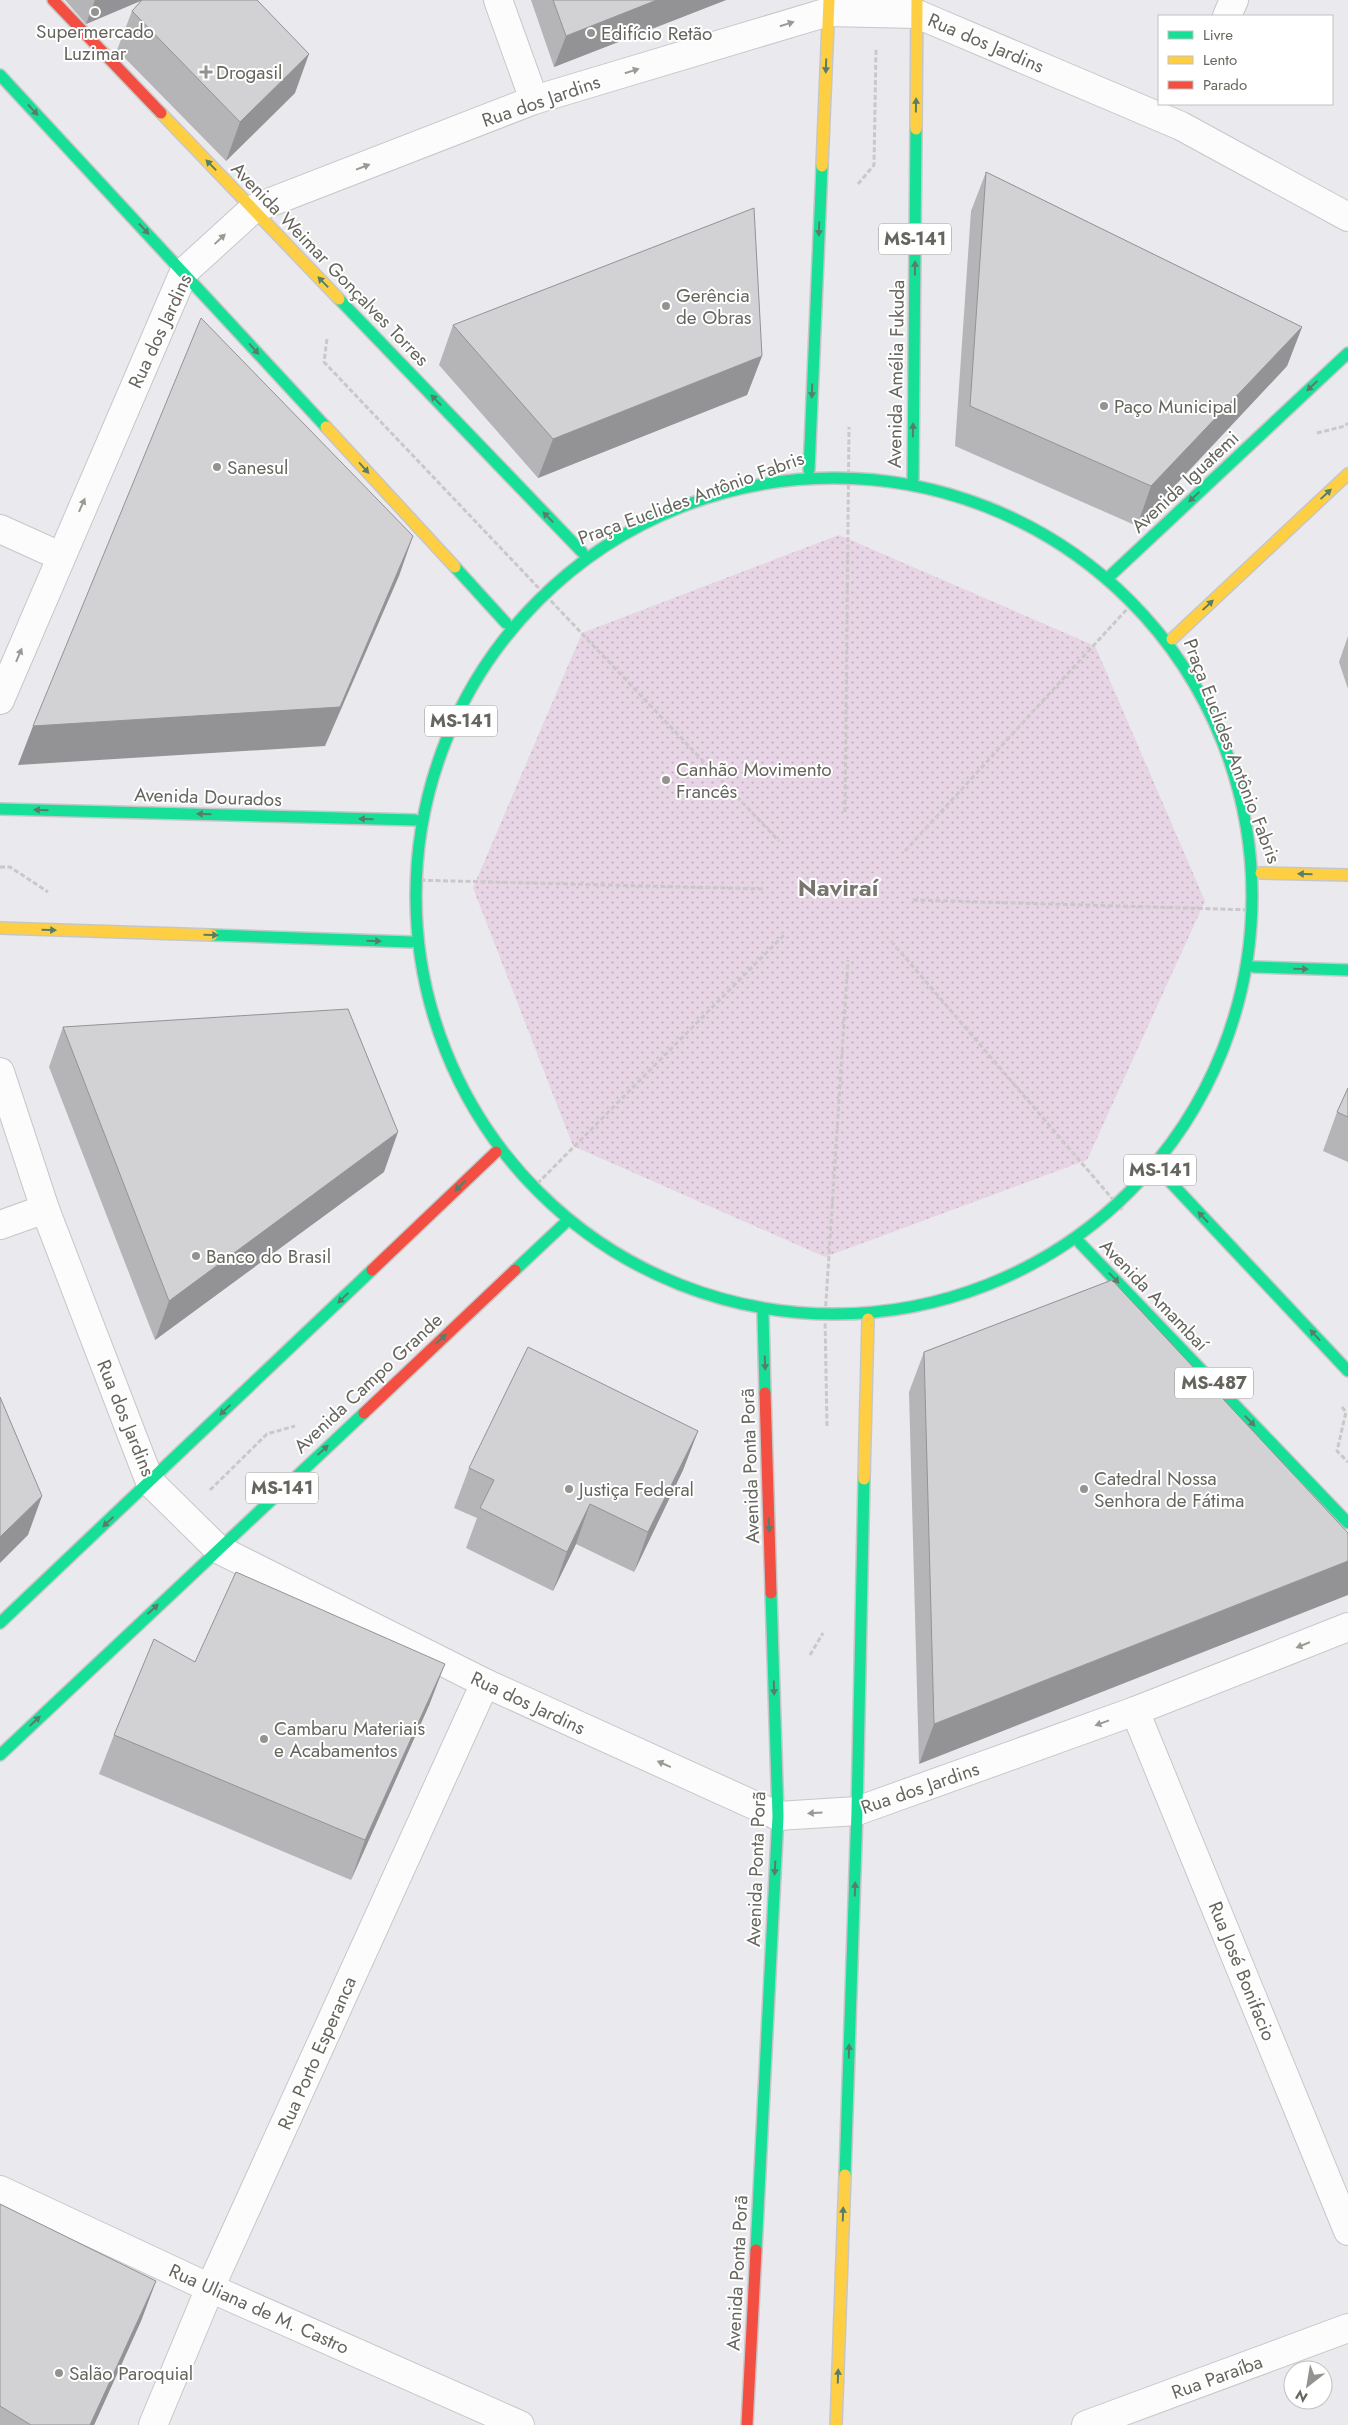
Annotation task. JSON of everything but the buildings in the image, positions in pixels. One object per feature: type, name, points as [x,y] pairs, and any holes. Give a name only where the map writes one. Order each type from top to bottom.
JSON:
[{"type":"main road","name":"Avenida Weimar Gonçalves Torres","points":[[53,0],[582,552]]},
{"type":"main road","points":[[809,470],[828,6]]},
{"type":"main road","name":"Avenida Amélia Fukuda","points":[[913,479],[917,7]]},
{"type":"main road","points":[[0,75],[184,272],[506,623]]},
{"type":"main road","name":"Avenida Iguatemi","points":[[1111,575],[1348,353]]},
{"type":"main road","name":"Praça Euclides Antônio Fabris","points":[[809,470],[850,474],[913,479],[1111,575],[1172,639],[1261,873],[1254,967],[1160,1171],[1122,1210],[1080,1243],[868,1319],[763,1314],[565,1223],[496,1152],[411,942],[415,820],[506,623],[582,552],[809,470]]},
{"type":"main road","points":[[1172,639],[1348,474]]},
{"type":"main road","name":"Avenida Dourados","points":[[0,809],[415,820]]},
{"type":"main road","points":[[1261,873],[1348,875]]},
{"type":"main road","points":[[0,928],[411,942]]},
{"type":"main road","points":[[1254,967],[1348,970]]},
{"type":"main road","points":[[0,1623],[496,1152]]},
{"type":"main road","points":[[1160,1171],[1348,1371]]},
{"type":"main road","name":"Avenida Campo Grande","points":[[0,1755],[565,1223]]},
{"type":"main road","name":"Avenida Amambaí","points":[[1080,1243],[1348,1523]]},
{"type":"main road","name":"Avenida Ponta Porã","points":[[747,2425],[778,1816],[763,1314]]},
{"type":"main road","points":[[836,2425],[857,1811],[868,1319]]},
{"type":"street","points":[[498,0],[534,100]]},
{"type":"street","points":[[1227,15],[1234,0]]},
{"type":"street","name":"Rua dos Jardins","points":[[0,700],[60,556],[184,272],[253,209],[534,100],[828,6],[876,13],[917,7],[1158,104]]},
{"type":"street","name":"Rua dos Jardins","points":[[1161,105],[1186,115],[1348,217]]},
{"type":"street","points":[[0,529],[60,556]]},
{"type":"street","name":"Rua dos Jardins","points":[[0,1072],[45,1209],[150,1482],[218,1549],[485,1683],[778,1816],[857,1811],[1135,1711],[1348,1627]]},
{"type":"street","points":[[0,1225],[45,1209]]},
{"type":"street","name":"Rua Porto Esperanca","points":[[153,2425],[210,2288],[485,1683]]},
{"type":"street","name":"Rua José Bonifacio","points":[[1135,1711],[1348,2231]]},
{"type":"street","name":"Rua Uliana de M. Castro","points":[[0,2190],[210,2288],[520,2425]]},
{"type":"street","name":"Rua Paraíba","points":[[1086,2425],[1348,2328]]},
{"type":"path","points":[[856,185],[874,165],[876,13]]},
{"type":"path","points":[[327,331],[324,362],[542,589],[779,842]]},
{"type":"path","points":[[845,812],[850,474],[849,425]]},
{"type":"path","points":[[906,851],[1135,600]]},
{"type":"path","points":[[413,880],[765,889]]},
{"type":"path","points":[[913,900],[1259,911]]},
{"type":"path","points":[[532,1189],[784,934]]},
{"type":"path","points":[[891,941],[1122,1210]]},
{"type":"path","points":[[827,1434],[825,1317],[848,960]]},
{"type":"path","points":[[807,1660],[826,1629]]},
{"type":"shaded area","points":[[839,535],[1095,646],[1205,901],[1087,1160],[825,1257],[573,1146],[473,888],[582,633]]},
{"type":"traffic: fast","points":[[0,75],[326,427]]},
{"type":"traffic: fast","points":[[913,479],[916,129]]},
{"type":"traffic: fast","points":[[809,470],[822,166]]},
{"type":"traffic: fast","points":[[339,299],[582,552]]},
{"type":"traffic: fast","points":[[1111,575],[1348,353]]},
{"type":"traffic: fast","points":[[834,478],[875,480],[915,486],[955,496],[994,510],[1031,528],[1066,549],[1099,573],[1129,601],[1157,631],[1181,664],[1202,699],[1220,736],[1234,775],[1244,815],[1250,855],[1252,896],[1250,937],[1244,977],[1234,1017],[1220,1056],[1202,1093],[1181,1128],[1157,1161],[1129,1191],[1099,1219],[1066,1243],[1031,1264],[994,1282],[955,1296],[915,1306],[875,1312],[834,1314],[793,1312],[753,1306],[713,1296],[674,1282],[637,1264],[602,1243],[569,1219],[539,1191],[511,1161],[487,1128],[466,1093],[448,1056],[434,1017],[424,977],[418,937],[416,896],[418,855],[424,815],[434,775],[448,736],[466,699],[487,664],[511,631],[539,601],[569,573],[602,549],[637,528],[674,510],[713,496],[753,486],[793,480],[834,478]]},
{"type":"traffic: fast","points":[[455,567],[506,623]]},
{"type":"traffic: fast","points":[[0,809],[415,820]]},
{"type":"traffic: fast","points":[[212,935],[411,942]]},
{"type":"traffic: fast","points":[[1254,967],[1348,970]]},
{"type":"traffic: fast","points":[[1160,1171],[1348,1371]]},
{"type":"traffic: fast","points":[[515,1270],[565,1223]]},
{"type":"traffic: fast","points":[[1080,1243],[1348,1523]]},
{"type":"traffic: fast","points":[[0,1623],[372,1270]]},
{"type":"traffic: fast","points":[[763,1314],[765,1393]]},
{"type":"traffic: fast","points":[[0,1755],[364,1413]]},
{"type":"traffic: fast","points":[[845,2175],[857,1811],[864,1479]]},
{"type":"traffic: fast","points":[[756,2250],[778,1816],[771,1593]]},
{"type":"traffic: slow","points":[[822,166],[829,0]]},
{"type":"traffic: slow","points":[[916,129],[917,0]]},
{"type":"traffic: slow","points":[[161,113],[339,299]]},
{"type":"traffic: slow","points":[[326,427],[455,567]]},
{"type":"traffic: slow","points":[[1172,639],[1348,474]]},
{"type":"traffic: slow","points":[[1261,873],[1348,875]]},
{"type":"traffic: slow","points":[[0,928],[212,935]]},
{"type":"traffic: slow","points":[[864,1479],[868,1319]]},
{"type":"traffic: slow","points":[[836,2425],[845,2175]]},
{"type":"traffic: jam","points":[[53,0],[161,113]]},
{"type":"traffic: jam","points":[[372,1270],[496,1152]]},
{"type":"traffic: jam","points":[[364,1413],[515,1270]]},
{"type":"traffic: jam","points":[[765,1393],[771,1593]]},
{"type":"traffic: jam","points":[[747,2425],[756,2250]]},
{"type":"place","name":"Supermercado Luzimar","points":[[95,12]]},
{"type":"place","name":"Edifício Retão","points":[[591,33]]},
{"type":"place","name":"Drogasil","points":[[206,72]]},
{"type":"place","name":"Gerência de Obras","points":[[666,306]]},
{"type":"place","name":"Paço Municipal","points":[[1104,406]]},
{"type":"place","name":"Sanesul","points":[[217,467]]},
{"type":"place","name":"Canhão Movimento Francês","points":[[666,780]]},
{"type":"place","name":"Banco do Brasil","points":[[196,1256]]},
{"type":"place","name":"Justiça Federal","points":[[569,1489]]},
{"type":"place","name":"Catedral Nossa Senhora de Fátima","points":[[1084,1489]]},
{"type":"place","name":"Cambaru Materiais e Acabamentos","points":[[264,1739]]},
{"type":"place","name":"Salão Paroquial","points":[[59,2373]]},
{"type":"district","name":"Naviraí","points":[[838,887]]}]
